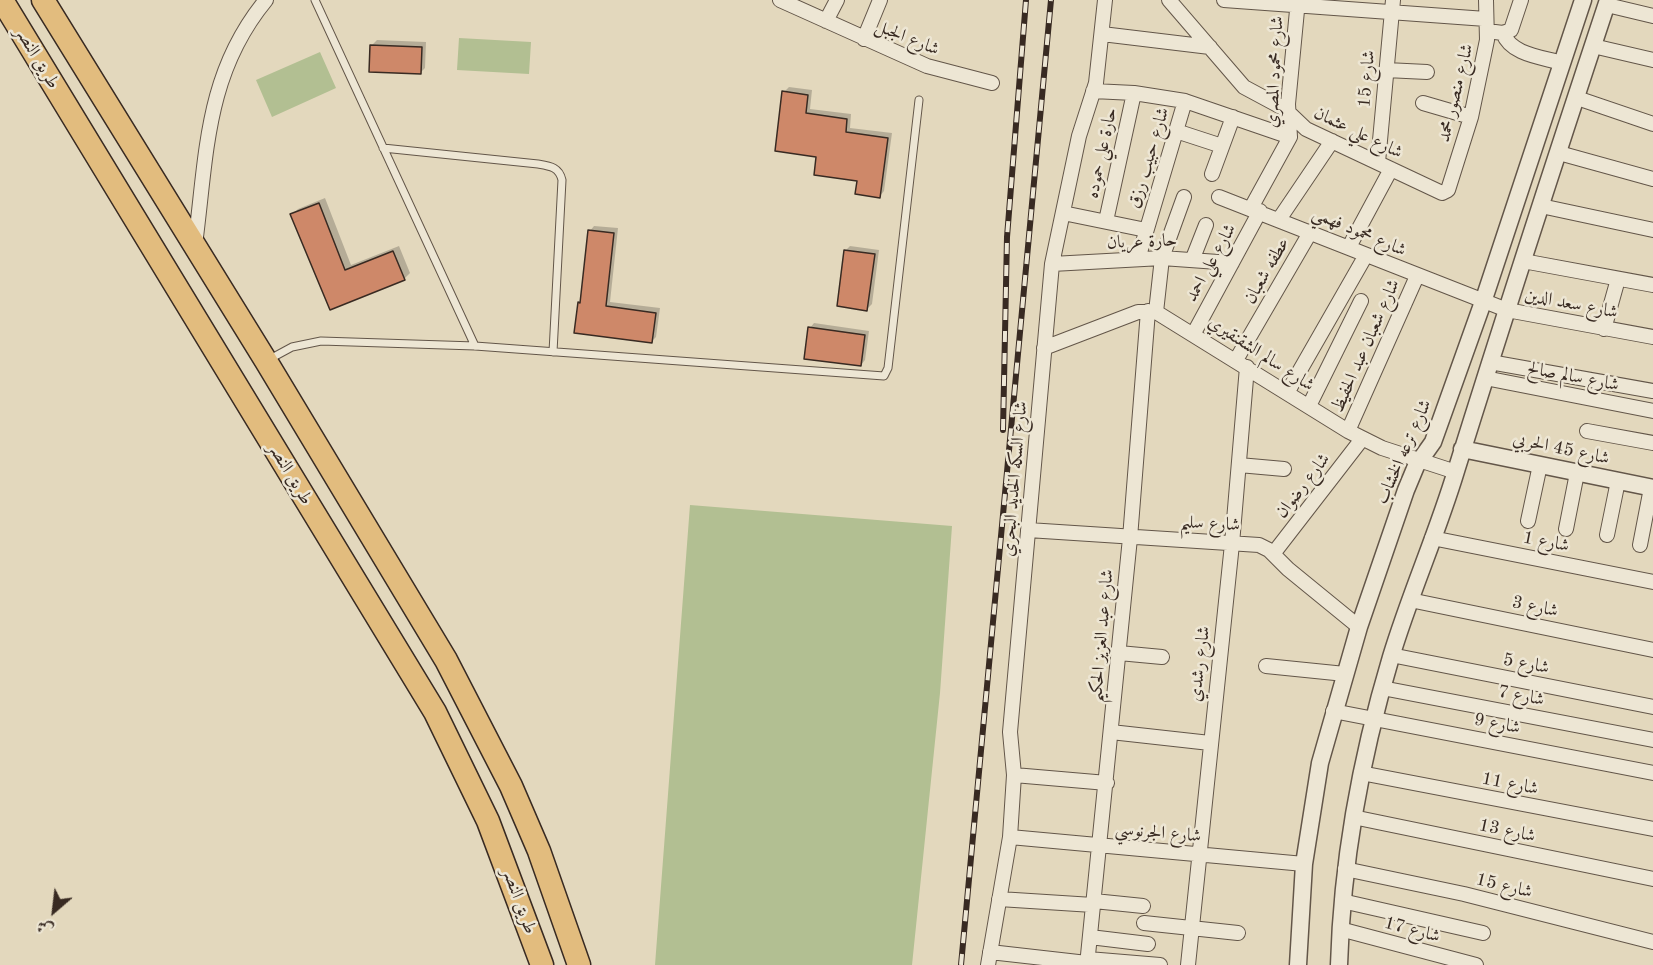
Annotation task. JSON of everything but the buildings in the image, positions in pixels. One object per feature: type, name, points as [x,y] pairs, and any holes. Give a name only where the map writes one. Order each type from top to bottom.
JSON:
[{"type":"highway","name":"طريق النصر","points":[[2,0],[435,712],[488,821],[542,965]]},
{"type":"highway","name":"طريق النصر","points":[[43,0],[266,360],[446,660],[480,722],[539,851],[579,965]]},
{"type":"highway","points":[[201,329],[208,333],[225,331],[231,326],[235,311]]},
{"type":"highway","points":[[239,391],[247,370],[266,360]]},
{"type":"street","points":[[195,247],[215,98],[235,45],[266,0]]},
{"type":"street","name":"شارع الجبل","points":[[780,0],[927,66],[992,83]]},
{"type":"street","points":[[826,21],[837,0]]},
{"type":"street","points":[[864,39],[880,0]]},
{"type":"street","name":"شارع السكه الحديد البحري","points":[[989,958],[1010,837],[1014,775],[1010,732],[1052,264],[1079,136],[1093,91],[1105,0]]},
{"type":"street","name":"شارع علي عثمان","points":[[1169,0],[1210,47],[1226,70],[1244,87],[1288,113],[1302,127],[1439,192],[1446,192]]},
{"type":"street","points":[[1224,0],[1393,3],[1487,25],[1503,33],[1508,43],[1518,50],[1562,63]]},
{"type":"street","name":"شارع منصور محمد","points":[[1446,192],[1471,117],[1487,25],[1486,0]]},
{"type":"street","points":[[1503,33],[1513,27],[1521,0]]},
{"type":"street","name":"شارع ترعه الخشاب","points":[[1298,965],[1304,864],[1310,813],[1334,711],[1359,627],[1406,490],[1420,461],[1433,442],[1483,302],[1583,0]]},
{"type":"street","points":[[1340,965],[1342,901],[1353,817],[1361,773],[1391,655],[1456,472],[1608,2],[1653,16]]},
{"type":"street","name":"شارع محمود المصري","points":[[1256,209],[1290,137],[1288,113],[1298,3]]},
{"type":"street","name":"شارع 15","points":[[1378,162],[1393,3]]},
{"type":"street","points":[[1101,34],[1210,47]]},
{"type":"street","points":[[1593,46],[1653,60]]},
{"type":"street","points":[[1386,70],[1426,72]]},
{"type":"street","points":[[1093,91],[1134,93],[1185,101],[1290,137]]},
{"type":"street","name":"حارة علي حموده","points":[[1106,221],[1134,93]]},
{"type":"street","points":[[1577,98],[1653,124]]},
{"type":"street","name":"شارع حبيب رزق","points":[[1138,259],[1185,101]]},
{"type":"street","points":[[1423,103],[1471,117]]},
{"type":"street","points":[[1212,174],[1233,117]]},
{"type":"street","points":[[1176,131],[1222,146]]},
{"type":"street","points":[[1280,218],[1332,141]]},
{"type":"street","points":[[1559,153],[1653,179]]},
{"type":"street","points":[[1349,247],[1391,169]]},
{"type":"street","name":"شارع محمود فهمي","points":[[1220,196],[1280,218],[1483,302]]},
{"type":"street","name":"شارع عبد العزيز الحكيم","points":[[1087,962],[1107,783],[1152,311],[1162,258],[1184,197]]},
{"type":"street","points":[[1541,206],[1653,230]]},
{"type":"street","name":"شارع علي احمد","points":[[1194,333],[1232,263],[1256,209]]},
{"type":"street","points":[[1063,213],[1146,230]]},
{"type":"street","points":[[1193,258],[1206,225]]},
{"type":"street","name":"عطفه شعبان","points":[[1241,363],[1311,231]]},
{"type":"street","points":[[1287,393],[1366,255]]},
{"type":"street","name":"حارة عريان","points":[[1052,264],[1162,258],[1193,258],[1232,263]]},
{"type":"street","points":[[1523,261],[1653,285]]},
{"type":"street","name":"شارع شعبان عبد الحفيظ","points":[[1348,431],[1417,276]]},
{"type":"street","points":[[1604,328],[1618,279]]},
{"type":"street","points":[[1309,406],[1361,301]]},
{"type":"street","name":"شارع سعد الدين","points":[[1483,302],[1508,310],[1653,337]]},
{"type":"street","points":[[1044,348],[1152,311]]},
{"type":"street","name":"شارع سالم الشقنقيري","points":[[1152,311],[1194,333],[1362,439],[1456,472]]},
{"type":"street","name":"شارع رشدي","points":[[1188,965],[1239,465],[1241,363]]},
{"type":"street","points":[[1488,370],[1653,391]]},
{"type":"street","name":"شارع سالم صالح","points":[[1488,370],[1653,411]]},
{"type":"street","points":[[1587,431],[1653,443]]},
{"type":"street","name":"شارع رضوان","points":[[1273,554],[1362,439]]},
{"type":"street","name":"شارع 45 الحربي","points":[[1462,449],[1652,488]]},
{"type":"street","points":[[1239,465],[1284,470]]},
{"type":"street","points":[[1528,521],[1540,465]]},
{"type":"street","points":[[1566,529],[1577,473]]},
{"type":"street","points":[[1607,535],[1618,481]]},
{"type":"street","points":[[1640,545],[1652,488]]},
{"type":"street","name":"شارع سليم","points":[[1028,530],[1259,545],[1273,554],[1359,627]]},
{"type":"street","name":"شارع 1","points":[[1432,537],[1653,582]]},
{"type":"street","name":"شارع 3","points":[[1410,600],[1653,650]]},
{"type":"street","points":[[1119,653],[1162,657]]},
{"type":"street","name":"شارع 5","points":[[1391,655],[1653,707]]},
{"type":"street","points":[[1266,666],[1345,674]]},
{"type":"street","name":"شارع 7","points":[[1382,688],[1653,740]]},
{"type":"street","name":"شارع 9","points":[[1334,711],[1653,773]]},
{"type":"street","points":[[1111,732],[1210,743]]},
{"type":"street","name":"شارع 11","points":[[1361,773],[1653,829]]},
{"type":"street","points":[[1014,775],[1107,783]]},
{"type":"street","name":"شارع 13","points":[[1353,817],[1653,879]]},
{"type":"street","name":"شارع الجرنوسي","points":[[1010,837],[1304,864]]},
{"type":"street","name":"شارع 15","points":[[1345,868],[1484,899],[1653,942]]},
{"type":"street","points":[[999,899],[1143,906]]},
{"type":"street","points":[[1342,901],[1483,933]]},
{"type":"street","points":[[1144,923],[1238,933]]},
{"type":"street","name":"شارع 17","points":[[1340,929],[1476,965]]},
{"type":"street","points":[[1090,937],[1148,944]]},
{"type":"street","points":[[989,958],[1160,965]]},
{"type":"lane","points":[[315,0],[475,346]]},
{"type":"lane","points":[[266,360],[292,347],[321,341],[475,346],[884,376],[888,368],[919,100]]},
{"type":"lane","points":[[383,148],[538,164],[560,172],[562,180],[553,352]]},
{"type":"green space","points":[[459,38],[531,42],[529,74],[457,70]]},
{"type":"green space","points":[[320,52],[336,88],[272,117],[256,80]]},
{"type":"green space","points":[[690,505],[952,526],[940,693],[912,965],[655,965]]},
{"type":"railway","points":[[1003,430],[1007,237],[1026,0]]},
{"type":"railway","points":[[961,965],[1051,0]]}]
